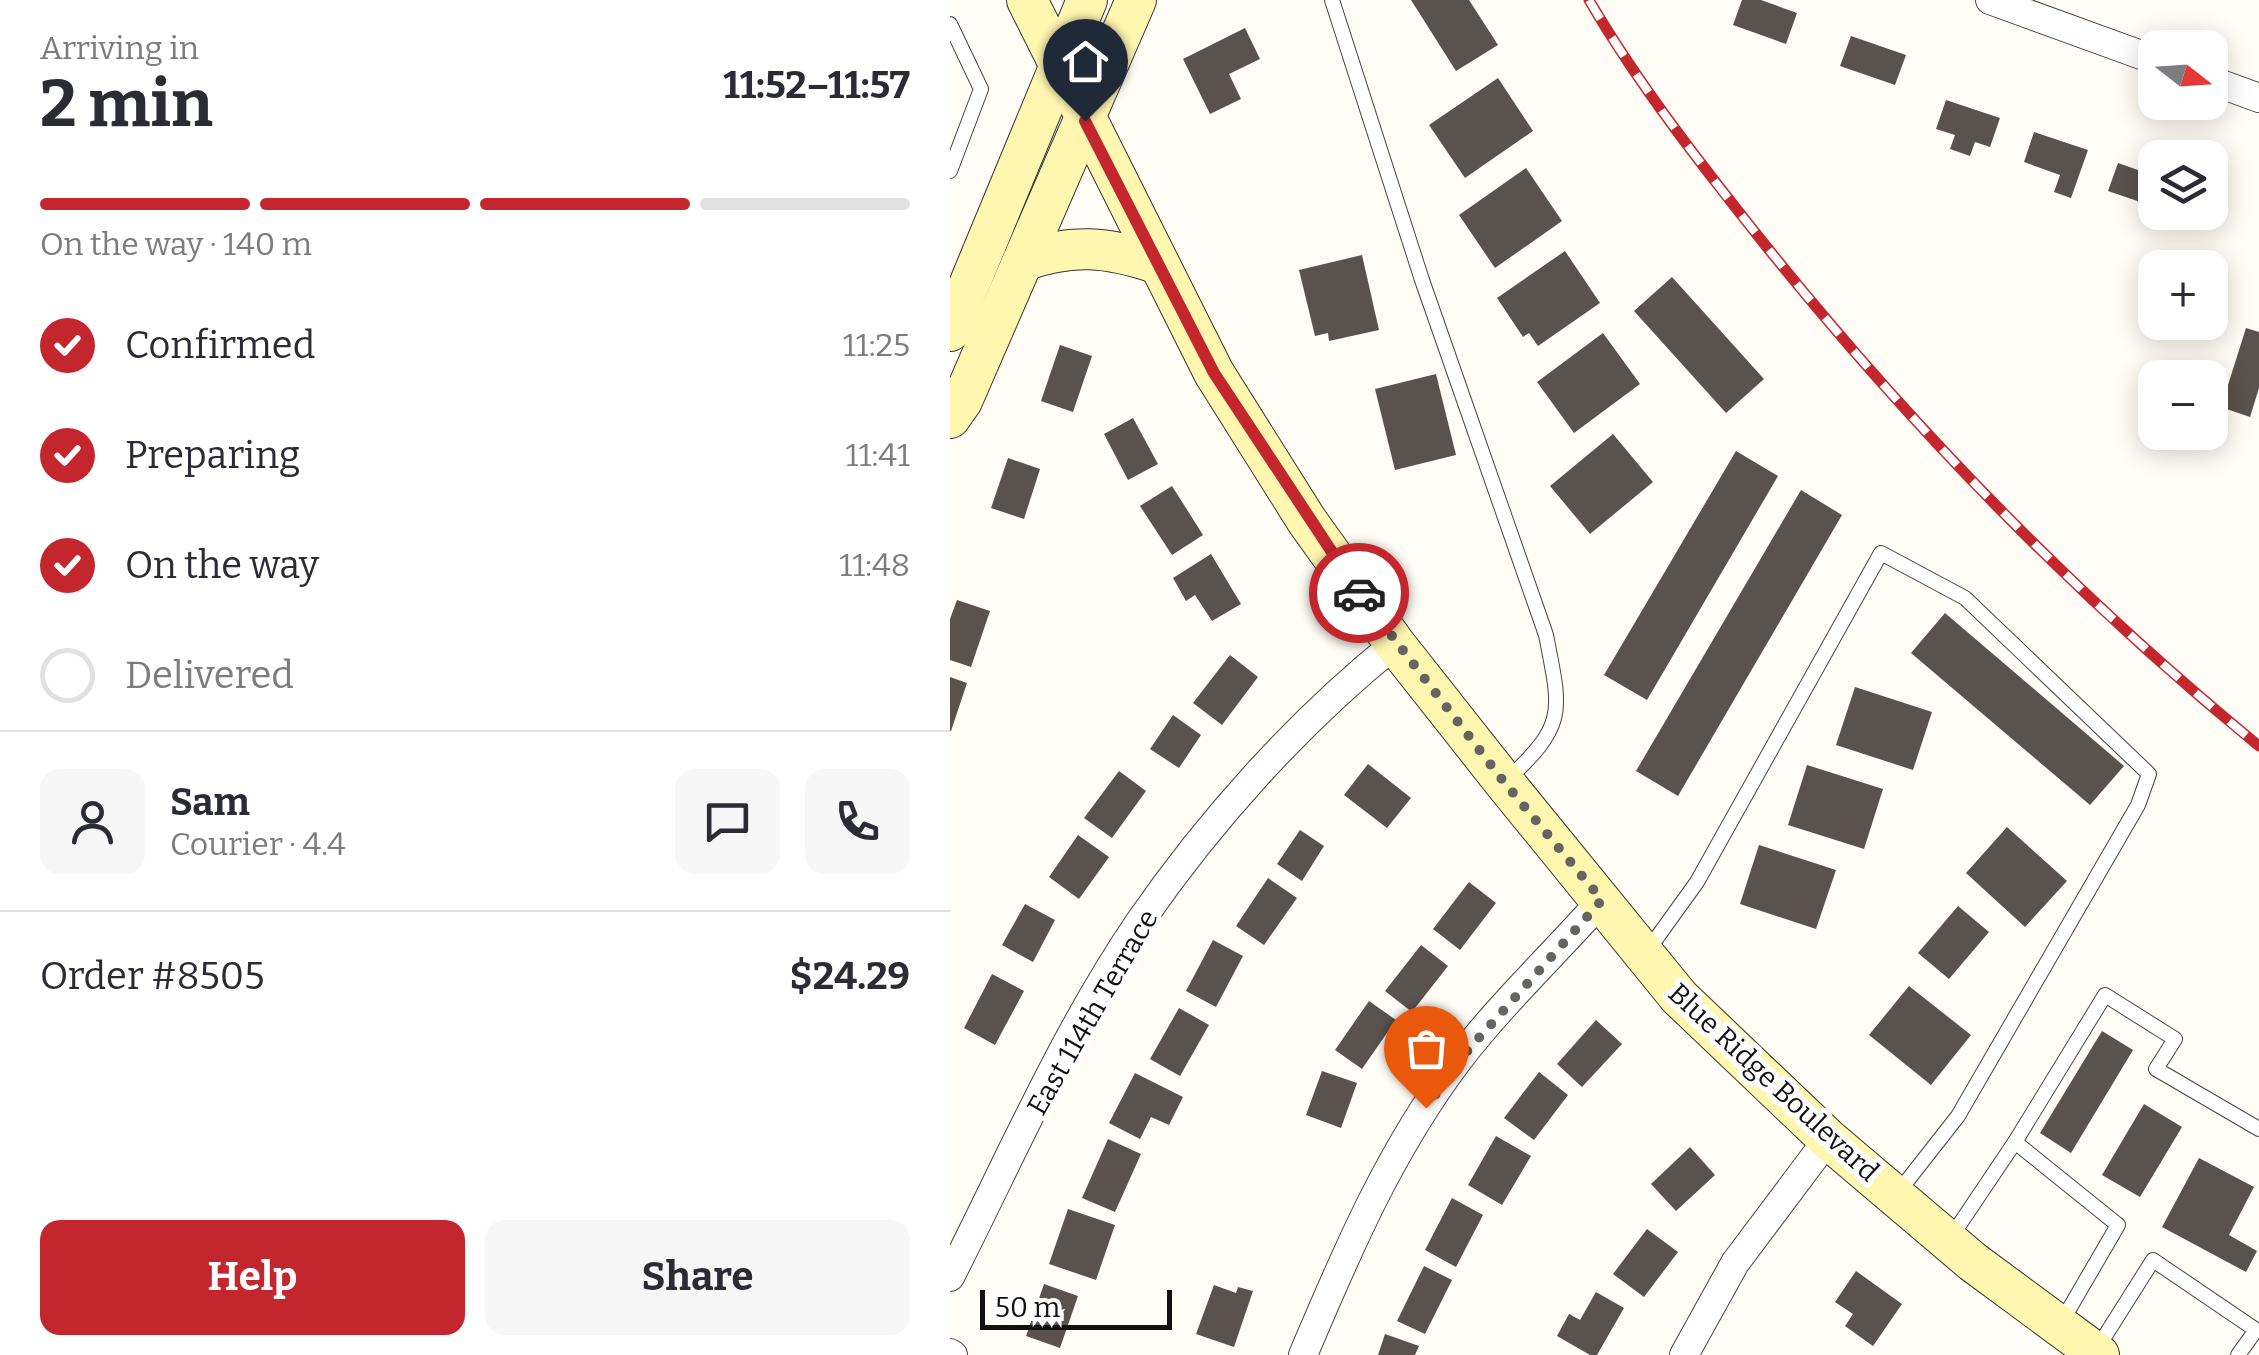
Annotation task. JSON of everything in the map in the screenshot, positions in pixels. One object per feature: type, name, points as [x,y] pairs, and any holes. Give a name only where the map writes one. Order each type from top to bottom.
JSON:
[{"type":"main road","name":"Blue Ridge Boulevard","points":[[1026,0],[1214,373],[1307,521],[1395,644],[1504,782],[1680,998],[1828,1139],[1948,1240],[2096,1354]]},
{"type":"main road","points":[[952,320],[1087,0]]},
{"type":"main road","points":[[950,418],[962,401],[1136,0]]},
{"type":"main road","points":[[1023,261],[1084,246],[1116,250],[1156,263]]},
{"type":"street","points":[[1990,0],[2138,54]]},
{"type":"street","points":[[2228,87],[2259,98]]},
{"type":"street","name":"East 114th Terrace","points":[[950,1278],[1066,1047],[1140,922],[1264,766],[1348,682],[1395,644]]},
{"type":"street","points":[[1302,1355],[1364,1211],[1408,1134],[1461,1058],[1602,900]]},
{"type":"street","points":[[1684,1355],[1734,1262],[1828,1139]]},
{"type":"lane","points":[[1332,0],[1448,354],[1546,634],[1557,689],[1556,720],[1547,742],[1504,782]]},
{"type":"lane","points":[[950,24],[980,89],[950,171]]},
{"type":"lane","points":[[1645,954],[1698,882],[1881,553],[1966,598],[2149,774],[2138,806],[1958,1116],[1896,1195]]},
{"type":"lane","points":[[1948,1240],[2015,1142],[2105,995],[2175,1039],[2156,1069],[2259,1129]]},
{"type":"lane","points":[[2015,1142],[2118,1225],[2059,1326]]},
{"type":"lane","points":[[2096,1354],[2153,1260],[2256,1330],[2238,1355]]},
{"type":"building","points":[[1411,0],[1469,0],[1498,45],[1456,71]]},
{"type":"building","points":[[1742,0],[1761,0],[1797,13],[1786,44],[1733,25]]},
{"type":"building","points":[[1245,28],[1260,59],[1229,74],[1241,99],[1210,114],[1183,59]]},
{"type":"building","points":[[1851,36],[1906,55],[1895,85],[1840,66]]},
{"type":"building","points":[[1498,78],[1533,131],[1465,178],[1429,125]]},
{"type":"building","points":[[1946,100],[2000,118],[1990,147],[1975,142],[1970,156],[1950,149],[1955,135],[1936,129]]},
{"type":"building","points":[[2034,132],[2088,150],[2071,198],[2054,192],[2060,175],[2024,162]]},
{"type":"building","points":[[2118,163],[2138,170],[2138,201],[2108,191]]},
{"type":"building","points":[[1526,168],[1562,221],[1495,268],[1459,215]]},
{"type":"building","points":[[1565,251],[1600,303],[1538,346],[1529,333],[1523,337],[1497,298]]},
{"type":"building","points":[[1362,255],[1379,330],[1329,341],[1328,333],[1315,336],[1299,270]]},
{"type":"building","points":[[1672,277],[1764,379],[1726,413],[1634,311]]},
{"type":"building","points":[[2246,328],[2259,332],[2259,388],[2250,417],[2228,409],[2228,385]]},
{"type":"building","points":[[1603,333],[1640,384],[1574,433],[1537,382]]},
{"type":"building","points":[[1060,345],[1092,356],[1073,412],[1041,401]]},
{"type":"building","points":[[1436,374],[1456,455],[1395,470],[1375,389]]},
{"type":"building","points":[[1133,418],[1158,464],[1128,480],[1104,434]]},
{"type":"building","points":[[1613,434],[1653,482],[1590,534],[1550,486]]},
{"type":"building","points":[[1736,451],[1778,476],[1647,700],[1604,675]]},
{"type":"building","points":[[1008,458],[1040,469],[1024,519],[991,508]]},
{"type":"building","points":[[1172,486],[1203,535],[1172,555],[1140,506]]},
{"type":"building","points":[[1801,490],[1842,515],[1678,796],[1636,771]]},
{"type":"building","points":[[1211,554],[1241,604],[1212,621],[1195,595],[1186,601],[1173,578]]},
{"type":"building","points":[[957,600],[990,611],[971,667],[950,660],[950,619]]},
{"type":"building","points":[[1945,613],[2124,766],[2090,805],[1911,653]]},
{"type":"building","points":[[1230,655],[1258,677],[1222,725],[1193,703]]},
{"type":"building","points":[[950,677],[967,683],[951,731],[950,731]]},
{"type":"building","points":[[1855,687],[1932,712],[1913,770],[1836,745]]},
{"type":"building","points":[[1173,715],[1201,735],[1179,768],[1150,749]]},
{"type":"building","points":[[1368,764],[1411,798],[1387,828],[1344,795]]},
{"type":"building","points":[[1807,765],[1883,789],[1864,849],[1788,825]]},
{"type":"building","points":[[1119,771],[1146,791],[1112,838],[1084,818]]},
{"type":"building","points":[[2007,827],[2067,881],[2025,927],[1966,873]]},
{"type":"building","points":[[1300,830],[1324,846],[1302,881],[1277,864]]},
{"type":"building","points":[[1078,835],[1109,857],[1079,899],[1049,877]]},
{"type":"building","points":[[1759,845],[1836,870],[1816,929],[1740,904]]},
{"type":"building","points":[[1268,878],[1297,898],[1264,945],[1236,926]]},
{"type":"building","points":[[1469,882],[1496,903],[1460,950],[1433,929]]},
{"type":"building","points":[[1025,904],[1055,920],[1033,962],[1002,945]]},
{"type":"building","points":[[1958,906],[1989,932],[1949,979],[1918,953]]},
{"type":"building","points":[[1213,940],[1243,956],[1216,1007],[1186,991]]},
{"type":"building","points":[[1421,945],[1448,966],[1412,1012],[1385,991]]},
{"type":"building","points":[[992,974],[1024,991],[995,1045],[964,1028]]},
{"type":"building","points":[[1909,986],[1971,1035],[1931,1085],[1869,1035]]},
{"type":"building","points":[[1369,1001],[1396,1020],[1362,1069],[1335,1050]]},
{"type":"building","points":[[1179,1008],[1209,1025],[1180,1076],[1150,1059]]},
{"type":"building","points":[[1596,1020],[1622,1044],[1582,1087],[1557,1064]]},
{"type":"building","points":[[2102,1031],[2133,1050],[2071,1153],[2040,1133]]},
{"type":"building","points":[[1322,1071],[1357,1083],[1341,1128],[1306,1115]]},
{"type":"building","points":[[1539,1072],[1568,1095],[1534,1140],[1504,1118]]},
{"type":"building","points":[[1135,1073],[1183,1097],[1169,1125],[1151,1117],[1140,1139],[1109,1123]]},
{"type":"building","points":[[2144,1104],[2182,1127],[2140,1197],[2102,1175]]},
{"type":"building","points":[[1496,1136],[1531,1156],[1502,1205],[1468,1185]]},
{"type":"building","points":[[1108,1139],[1141,1154],[1115,1212],[1082,1198]]},
{"type":"building","points":[[1690,1147],[1715,1175],[1676,1211],[1651,1184]]},
{"type":"building","points":[[2199,1158],[2254,1187],[2229,1235],[2257,1251],[2246,1272],[2162,1227]]},
{"type":"building","points":[[1452,1198],[1483,1215],[1456,1267],[1425,1250]]},
{"type":"building","points":[[1068,1209],[1115,1225],[1096,1280],[1049,1264]]},
{"type":"building","points":[[1647,1229],[1678,1252],[1644,1297],[1613,1274]]},
{"type":"building","points":[[1424,1266],[1452,1280],[1425,1334],[1397,1321]]},
{"type":"building","points":[[1856,1271],[1902,1304],[1873,1346],[1845,1326],[1853,1314],[1835,1302]]},
{"type":"building","points":[[1044,1284],[1078,1296],[1060,1348],[1026,1336]]},
{"type":"building","points":[[1214,1285],[1236,1293],[1238,1287],[1253,1291],[1234,1347],[1196,1334]]},
{"type":"building","points":[[1596,1292],[1624,1308],[1597,1355],[1590,1355],[1557,1336],[1569,1314],[1580,1320]]},
{"type":"building","points":[[1385,1334],[1419,1346],[1415,1355],[1378,1355]]},
{"type":"railway","points":[[1589,0],[1629,64],[1696,156],[1879,380],[2062,571],[2259,746]]},
{"type":"way so far","points":[[1359,593],[1504,782],[1602,900],[1461,1058],[1426,1108]]},
{"type":"route","points":[[1085,121],[1214,373],[1307,521],[1359,593]]}]
